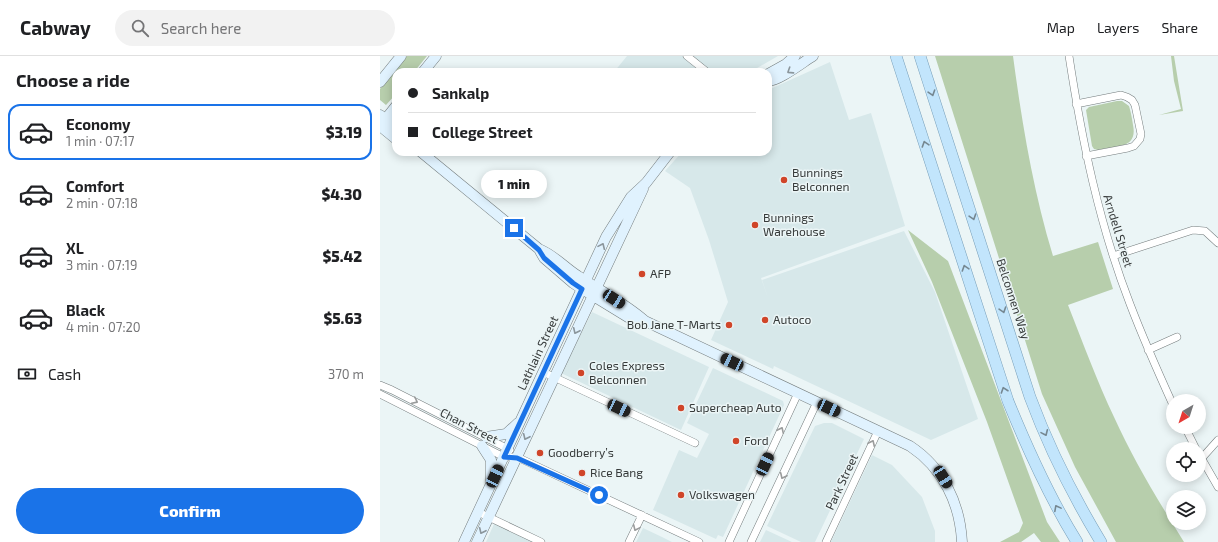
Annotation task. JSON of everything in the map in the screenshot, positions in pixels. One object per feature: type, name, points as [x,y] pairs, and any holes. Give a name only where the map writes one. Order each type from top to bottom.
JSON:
[{"type":"main road","points":[[888,56],[892,62],[906,107],[920,126]]},
{"type":"main road","points":[[896,56],[920,126],[1008,401],[1040,476],[1076,542]]},
{"type":"main road","name":"Belconnen Way","points":[[920,56],[1030,397],[1040,423],[1064,475],[1101,542]]},
{"type":"street","points":[[380,82],[401,56]]},
{"type":"street","points":[[427,68],[436,56]]},
{"type":"street","points":[[688,56],[702,68]]},
{"type":"street","points":[[772,72],[786,64],[795,56]]},
{"type":"street","points":[[772,81],[788,73],[813,56]]},
{"type":"street","name":"Arndell Street","points":[[1069,56],[1086,156],[1113,256],[1148,350],[1168,394]]},
{"type":"street","points":[[1076,104],[1121,95],[1127,97],[1132,100],[1136,108],[1141,134],[1137,143],[1128,148],[1086,156]]},
{"type":"street","points":[[381,121],[392,110]]},
{"type":"street","points":[[381,121],[392,126]]},
{"type":"street","points":[[381,121],[392,134]]},
{"type":"street","points":[[423,156],[539,250],[548,253],[594,292],[635,313],[645,321],[918,451],[943,477],[957,507],[962,530],[962,542]]},
{"type":"street","name":"Lathlain Street","points":[[464,542],[606,238],[631,197],[646,183],[667,156]]},
{"type":"street","name":"Lathlain Street","points":[[477,542],[646,183]]},
{"type":"street","points":[[1113,256],[1193,230],[1205,231],[1218,243]]},
{"type":"street","points":[[1148,350],[1177,337]]},
{"type":"street","points":[[543,372],[695,443]]},
{"type":"street","name":"Chan Street","points":[[380,385],[517,458]]},
{"type":"street","points":[[729,542],[798,393]]},
{"type":"street","name":"Chan Street","points":[[380,394],[484,441]]},
{"type":"street","points":[[752,542],[817,402]]},
{"type":"street","points":[[491,484],[491,460],[484,441],[506,434],[521,420]]},
{"type":"street","name":"Park Street","points":[[826,542],[878,431]]},
{"type":"street","points":[[1206,451],[1218,440]]},
{"type":"street","points":[[517,458],[699,542]]},
{"type":"street","points":[[1206,467],[1218,487]]},
{"type":"street","points":[[478,512],[541,542]]},
{"type":"street","points":[[630,542],[642,515]]},
{"type":"shaded area","points":[[627,56],[778,56],[757,68],[617,68]]},
{"type":"shaded area","points":[[830,62],[849,120],[871,113],[905,226],[761,278],[768,298],[762,280],[904,231],[935,292],[978,419],[931,440],[774,366],[773,369],[711,340],[728,302],[709,240],[690,188],[665,171],[678,156],[772,156],[772,88]]},
{"type":"shaded area","points":[[592,312],[709,367],[681,430],[561,373]]},
{"type":"shaded area","name":"Ford","points":[[713,368],[783,401],[784,405],[723,537],[718,535],[716,539],[653,510],[679,450],[697,458],[709,434],[687,423]]},
{"type":"shaded area","points":[[824,423],[832,423],[864,439],[815,542],[801,542],[767,526],[815,426]]},
{"type":"shaded area","points":[[872,455],[892,465],[922,497],[935,531],[935,542],[831,542]]},
{"type":"shaded area","points":[[494,524],[534,542],[486,542]]},
{"type":"shaded area","points":[[643,528],[662,537],[672,542],[636,542]]},
{"type":"shaded area","points":[[766,530],[792,542],[760,542]]},
{"type":"green space","points":[[407,56],[427,56],[417,68],[397,68]]},
{"type":"green space","points":[[935,56],[1013,56],[1029,156],[1053,256],[1098,242],[1113,289],[1068,305],[1096,376],[1122,433],[1166,514],[1166,530],[1176,530],[1184,542],[1116,542],[1075,467],[1042,394]]},
{"type":"green space","points":[[1171,56],[1174,56],[1183,111],[1159,115],[1181,109],[1174,81]]},
{"type":"green space","points":[[392,74],[392,98],[386,105],[380,100],[380,89]]},
{"type":"green space","points":[[1122,101],[1129,106],[1134,133],[1132,138],[1129,142],[1118,147],[1098,150],[1094,149],[1092,146],[1086,110],[1089,107]]},
{"type":"green space","points":[[908,230],[948,261],[1047,522],[1060,542],[1041,542],[1034,533],[1021,542],[1000,542],[1019,532],[1023,523],[987,422],[932,282]]},
{"type":"place","name":"Bunnings Belconnen","points":[[784,180]]},
{"type":"place","name":"Bunnings Warehouse","points":[[755,225]]},
{"type":"place","name":"AFP","points":[[642,274]]},
{"type":"place","name":"Autoco","points":[[765,320]]},
{"type":"place","name":"Bob Jane T-Marts","points":[[729,325]]},
{"type":"place","name":"Coles Express Belconnen","points":[[581,373]]},
{"type":"place","name":"Supercheap Auto","points":[[681,408]]},
{"type":"place","name":"Ford","points":[[736,441]]},
{"type":"place","name":"Goodberry’s","points":[[540,453]]},
{"type":"place","name":"Rice Bang","points":[[582,473]]},
{"type":"place","name":"Volkswagen","points":[[681,495]]},
{"type":"route","points":[[514,228],[539,250],[544,258],[582,289],[504,457],[517,458],[599,495]]}]
